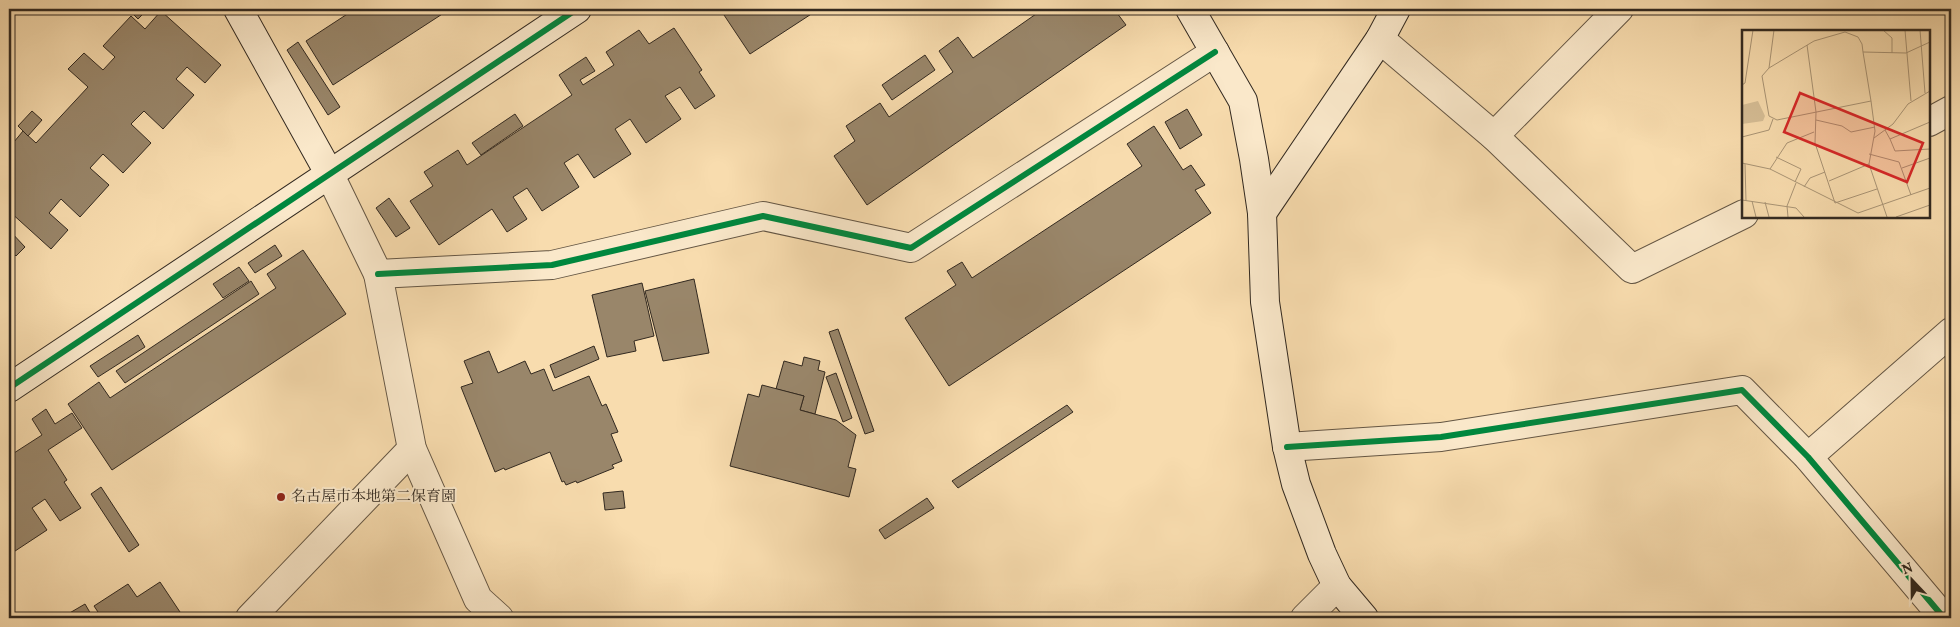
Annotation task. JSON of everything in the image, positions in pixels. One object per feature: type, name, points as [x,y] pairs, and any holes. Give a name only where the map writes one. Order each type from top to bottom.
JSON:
[{"type":"street","points":[[238,9],[329,174],[378,274],[412,449],[478,599],[499,618]]},
{"type":"street","points":[[9,388],[577,9]]},
{"type":"street","points":[[1190,9],[1243,101],[1262,212],[1265,302],[1287,447],[1296,484],[1322,554],[1338,586],[1364,618]]},
{"type":"street","points":[[1262,212],[1380,39],[1396,9]]},
{"type":"street","points":[[1494,136],[1619,9]]},
{"type":"street","points":[[1380,39],[1494,136],[1632,270],[1742,215]]},
{"type":"street","points":[[378,274],[552,265],[763,216],[911,248],[1215,52]]},
{"type":"street","points":[[1930,121],[1951,110]]},
{"type":"street","points":[[1808,457],[1951,332]]},
{"type":"street","points":[[1287,447],[1441,438],[1742,390],[1808,457],[1944,618]]},
{"type":"street","points":[[250,618],[412,449]]},
{"type":"street","points":[[1305,618],[1338,586]]},
{"type":"building","points":[[128,9],[148,9],[138,19]]},
{"type":"building","points":[[355,9],[450,9],[333,85],[306,41]]},
{"type":"building","points":[[720,9],[819,9],[750,54]]},
{"type":"building","points":[[1032,9],[1114,9],[1126,25],[867,205],[834,156],[855,141],[846,126],[880,103],[889,117],[953,72],[939,51],[958,37],[973,58],[1036,14]]},
{"type":"building","points":[[161,11],[221,65],[205,83],[187,67],[176,79],[194,95],[163,129],[144,111],[131,124],[151,143],[123,173],[103,154],[90,168],[109,185],[80,217],[61,199],[49,213],[68,230],[51,249],[9,211],[9,148],[23,131],[36,143],[88,87],[68,69],[84,53],[103,70],[115,57],[103,46],[131,16],[145,29]]},
{"type":"building","points":[[674,28],[702,70],[699,72],[715,96],[695,109],[680,87],[665,96],[681,119],[646,143],[630,119],[615,129],[631,154],[594,178],[578,154],[564,163],[579,187],[542,211],[527,188],[513,197],[527,219],[507,232],[492,209],[439,245],[410,201],[433,186],[424,172],[458,150],[467,165],[572,95],[559,75],[586,57],[595,71],[580,80],[583,85],[614,65],[606,52],[639,30],[649,44]]},
{"type":"building","points":[[298,42],[340,107],[328,115],[287,50]]},
{"type":"building","points":[[925,55],[935,70],[892,100],[882,85]]},
{"type":"building","points":[[1187,109],[1202,135],[1180,149],[1165,122]]},
{"type":"building","points":[[32,111],[42,120],[28,136],[18,126]]},
{"type":"building","points":[[515,114],[523,126],[481,155],[472,143]]},
{"type":"building","points":[[1154,126],[1183,170],[1191,165],[1205,185],[1195,190],[1211,213],[949,386],[905,318],[956,285],[947,271],[962,262],[972,278],[1142,166],[1127,144]]},
{"type":"building","points":[[389,198],[410,228],[396,237],[376,208]]},
{"type":"building","points":[[9,230],[25,247],[16,256],[9,249]]},
{"type":"building","points":[[275,245],[282,256],[255,273],[248,263]]},
{"type":"building","points":[[303,250],[346,314],[112,470],[68,404],[99,382],[110,398],[276,288],[267,274]]},
{"type":"building","points":[[239,267],[249,281],[223,298],[213,284]]},
{"type":"building","points":[[694,279],[709,353],[663,361],[645,291]]},
{"type":"building","points":[[251,281],[259,294],[125,383],[116,371]]},
{"type":"building","points":[[642,283],[654,336],[634,341],[636,351],[607,357],[592,295]]},
{"type":"building","points":[[838,329],[874,431],[865,434],[829,332]]},
{"type":"building","points":[[138,335],[145,347],[98,377],[90,366]]},
{"type":"building","points":[[594,346],[599,359],[555,378],[550,365]]},
{"type":"building","points":[[489,351],[498,373],[525,361],[531,374],[544,369],[553,391],[589,376],[602,406],[606,404],[618,432],[611,434],[622,461],[612,465],[614,468],[577,483],[576,481],[566,485],[564,481],[562,482],[550,452],[505,470],[504,468],[495,472],[461,387],[473,383],[464,361]]},
{"type":"building","points":[[804,357],[820,361],[818,370],[825,372],[815,414],[800,410],[804,396],[776,389],[784,361],[802,366]]},
{"type":"building","points":[[836,373],[852,418],[843,422],[826,377]]},
{"type":"building","points":[[762,385],[804,396],[800,410],[836,420],[856,435],[848,467],[856,469],[849,497],[730,466],[748,394],[759,397]]},
{"type":"building","points":[[1067,405],[1073,412],[958,488],[952,481]]},
{"type":"building","points":[[46,409],[55,424],[72,413],[82,428],[48,450],[67,480],[64,482],[81,508],[60,521],[45,499],[32,508],[47,530],[9,555],[9,445],[14,453],[42,435],[32,419]]},
{"type":"building","points":[[101,487],[139,545],[129,552],[91,494]]},
{"type":"building","points":[[623,491],[625,508],[605,510],[603,493]]},
{"type":"building","points":[[927,498],[934,508],[885,539],[879,530]]},
{"type":"building","points":[[160,582],[184,618],[102,618],[94,606],[128,584],[137,597]]},
{"type":"building","points":[[85,604],[92,616],[89,618],[61,618]]},
{"type":"cycle path","points":[[9,388],[577,9]]},
{"type":"cycle path","points":[[378,274],[552,265],[763,216],[911,248],[1215,52]]},
{"type":"cycle path","points":[[1287,447],[1441,437],[1742,390],[1808,457],[1944,618]]},
{"type":"place","name":"名古屋市本地第二保育園","points":[[281,497]]}]
